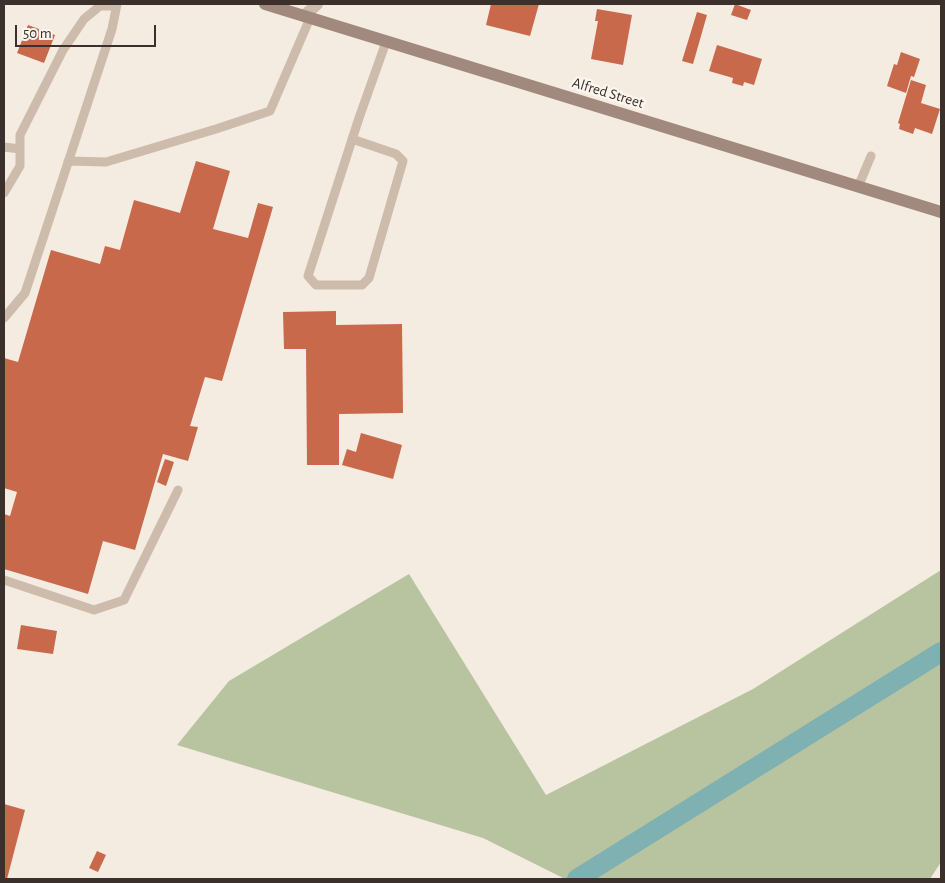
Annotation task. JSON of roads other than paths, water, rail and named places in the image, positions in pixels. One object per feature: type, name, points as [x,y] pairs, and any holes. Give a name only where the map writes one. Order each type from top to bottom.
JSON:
[{"type":"main road","name":"Alfred Street","points":[[265,4],[941,212]]},
{"type":"street","points":[[307,17],[317,4]]},
{"type":"lane","points":[[4,193],[20,166],[20,135],[63,50],[84,19],[100,6],[116,5],[112,29],[25,293],[4,318]]},
{"type":"lane","points":[[68,161],[106,162],[270,111],[307,17]]},
{"type":"lane","points":[[352,139],[396,154],[403,161],[369,278],[362,286],[316,285],[308,276],[352,139],[386,42]]},
{"type":"lane","points":[[4,147],[20,149]]},
{"type":"lane","points":[[858,186],[871,156]]},
{"type":"lane","points":[[4,580],[94,610],[124,600],[178,490]]},
{"type":"waterway","points":[[577,879],[941,652]]}]
